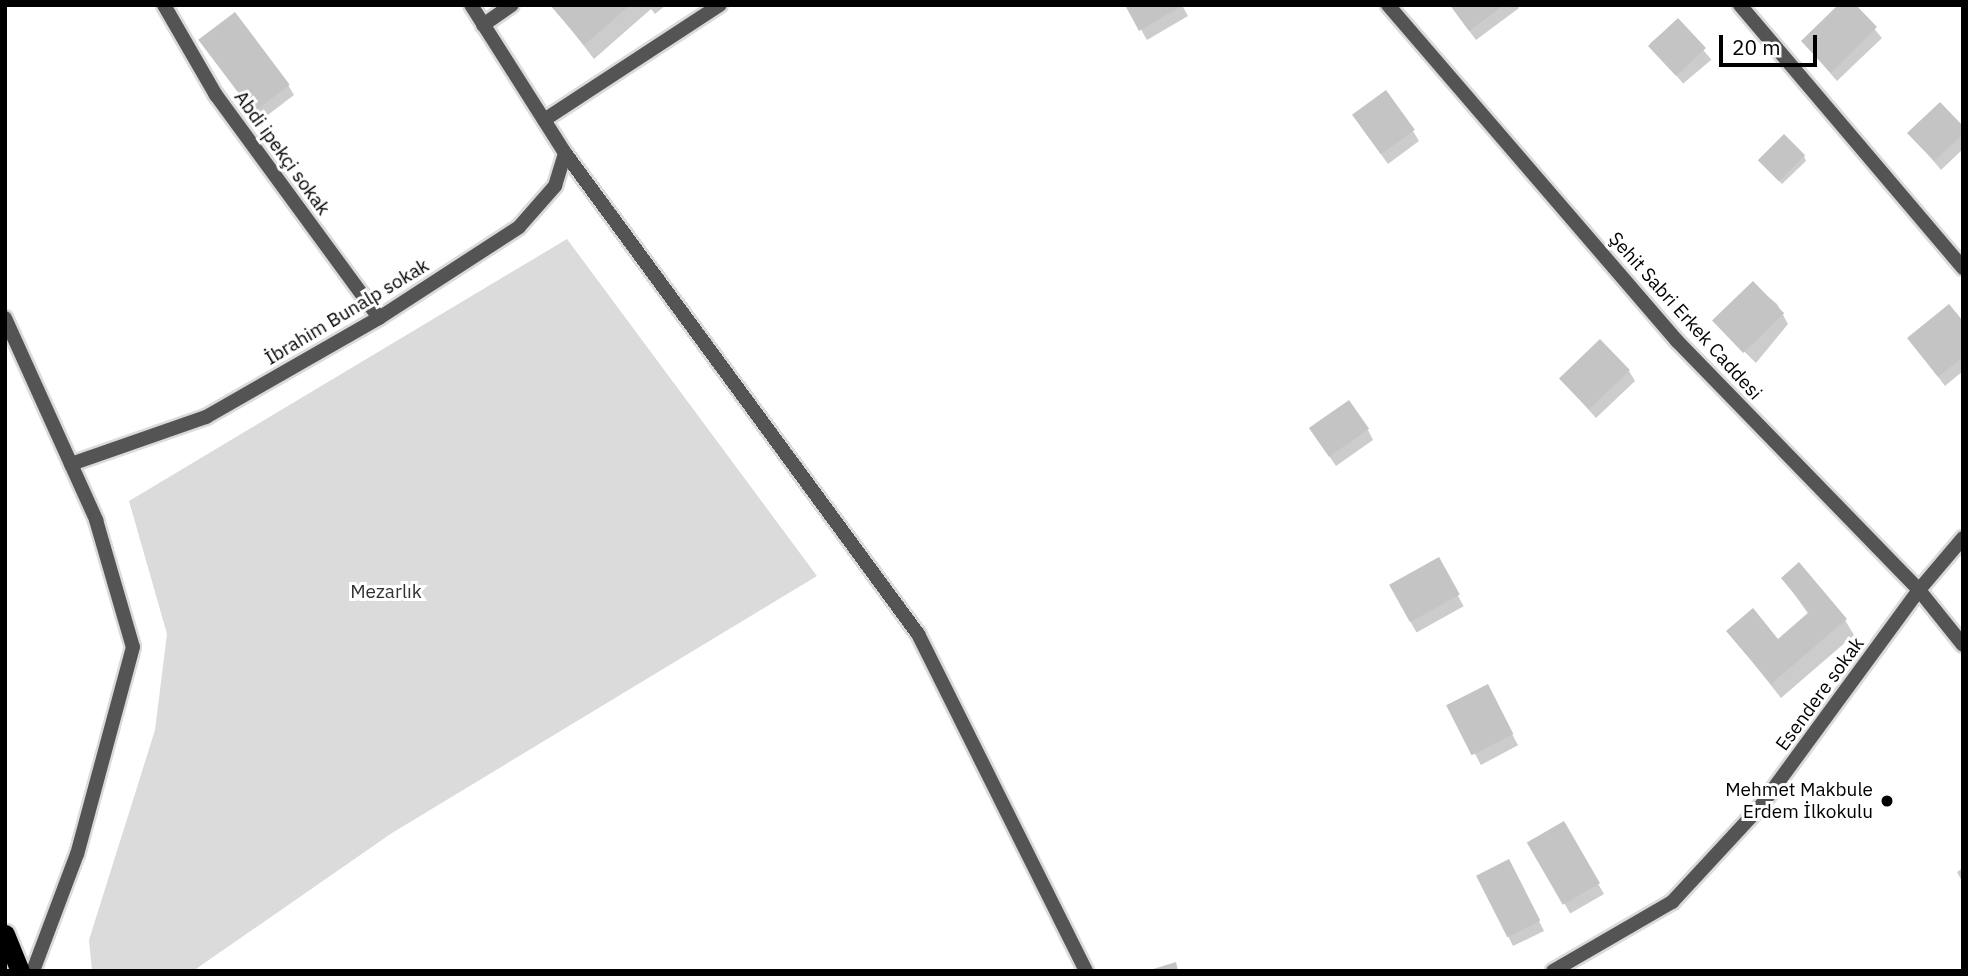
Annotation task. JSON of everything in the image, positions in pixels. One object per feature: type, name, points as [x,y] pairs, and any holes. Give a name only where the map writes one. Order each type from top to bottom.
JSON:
[{"type":"highway","points":[[5,934],[20,971]]},
{"type":"street","name":"Abdi ipekçi sokak","points":[[164,5],[216,95],[379,318]]},
{"type":"street","points":[[471,5],[565,153],[918,634],[1086,971]]},
{"type":"street","points":[[484,25],[512,5]]},
{"type":"street","points":[[544,120],[720,5]]},
{"type":"street","name":"Şehit Sabri Erkek Caddesi","points":[[1388,5],[1677,341],[1919,590],[1963,645]]},
{"type":"street","points":[[1740,5],[1963,268]]},
{"type":"street","name":"İbrahim Bunalp sokak","points":[[71,464],[206,417],[379,318],[519,227],[555,186],[565,153]]},
{"type":"street","points":[[5,318],[96,520],[133,647],[77,854],[33,971]]},
{"type":"street","name":"Esendere sokak","points":[[1553,971],[1672,902],[1760,807],[1919,590],[1963,538]]},
{"type":"green space","name":"Mezarlık","points":[[567,239],[817,576],[392,833],[193,971],[92,971],[89,940],[155,730],[167,634],[129,501]]},
{"type":"building","points":[[550,5],[630,5],[584,45]]},
{"type":"building","points":[[1125,5],[1183,5],[1139,31]]},
{"type":"building","points":[[1450,5],[1504,5],[1469,31]]},
{"type":"building","points":[[1838,5],[1856,5],[1877,27],[1831,73],[1801,41]]},
{"type":"building","points":[[235,12],[290,85],[253,112],[198,40]]},
{"type":"building","points":[[1678,18],[1706,48],[1676,76],[1648,46]]},
{"type":"building","points":[[1386,90],[1415,130],[1381,154],[1352,115]]},
{"type":"building","points":[[1940,102],[1963,126],[1963,134],[1934,161],[1907,133]]},
{"type":"building","points":[[1784,134],[1805,155],[1779,181],[1758,160]]},
{"type":"building","points":[[1753,281],[1784,313],[1743,353],[1712,321]]},
{"type":"building","points":[[1949,304],[1963,321],[1963,357],[1938,377],[1907,338]]},
{"type":"building","points":[[1600,339],[1630,370],[1589,410],[1559,379]]},
{"type":"building","points":[[1349,400],[1369,429],[1329,457],[1309,428]]},
{"type":"building","points":[[1439,557],[1460,595],[1410,622],[1389,585]]},
{"type":"building","points":[[1799,562],[1847,619],[1771,684],[1726,631],[1753,608],[1778,639],[1809,612],[1781,578]]},
{"type":"building","points":[[1488,684],[1513,734],[1472,755],[1446,705]]},
{"type":"building","points":[[1564,821],[1600,883],[1563,905],[1527,842]]},
{"type":"building","points":[[1509,859],[1540,920],[1507,937],[1476,876]]},
{"type":"building","points":[[1176,962],[1178,971],[1150,970]]},
{"type":"place","name":"Mehmet Makbule Erdem İlkokulu","points":[[1887,801]]}]
